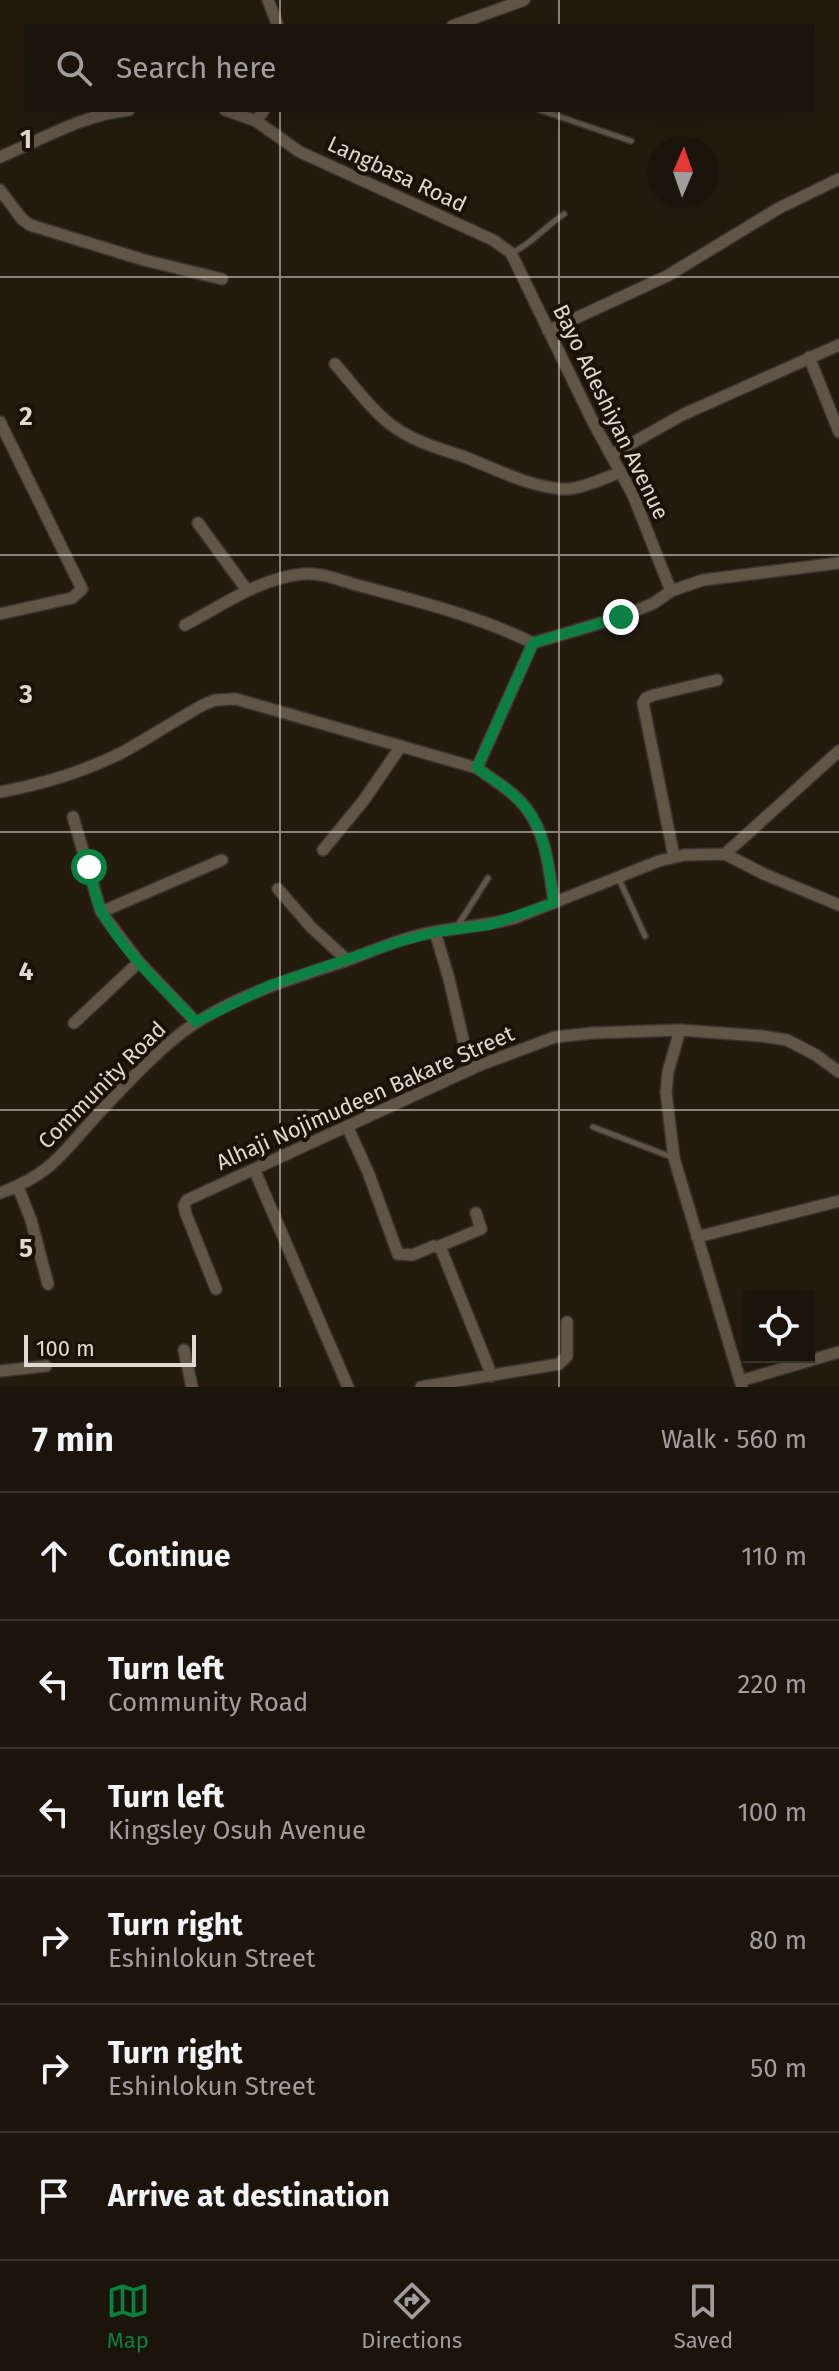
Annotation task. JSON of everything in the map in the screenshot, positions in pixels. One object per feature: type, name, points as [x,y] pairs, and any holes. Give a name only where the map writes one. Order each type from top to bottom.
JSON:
[{"type":"street","points":[[268,0],[277,24]]},
{"type":"street","points":[[458,24],[524,0]]},
{"type":"street","points":[[0,157],[107,112]]},
{"type":"street","name":"Langbasa Road","points":[[231,112],[256,121],[300,152],[493,240],[511,253]]},
{"type":"street","points":[[256,121],[263,112]]},
{"type":"street","points":[[548,331],[667,276],[779,208],[839,179]]},
{"type":"street","points":[[0,190],[30,225],[144,260],[222,279]]},
{"type":"street","name":"Bayo Adeshiyan Avenue","points":[[511,253],[621,472],[671,591]]},
{"type":"street","points":[[611,455],[682,415],[839,345]]},
{"type":"street","points":[[809,357],[839,432]]},
{"type":"street","points":[[335,364],[384,419],[410,436],[439,449],[508,475],[563,489],[621,472]]},
{"type":"street","points":[[0,422],[82,589],[72,598],[0,614]]},
{"type":"street","points":[[198,523],[247,590]]},
{"type":"street","points":[[185,625],[247,590],[303,574],[323,576],[477,620],[533,643],[621,617],[654,603],[671,591],[703,580],[839,563]]},
{"type":"street","points":[[477,768],[533,643]]},
{"type":"street","points":[[674,857],[643,703],[654,695],[717,680]]},
{"type":"street","points":[[0,792],[29,787],[87,768],[203,705],[225,698],[249,702],[477,768],[511,792],[527,809],[541,835],[554,903]]},
{"type":"street","points":[[323,850],[364,800],[401,746]]},
{"type":"street","points":[[839,751],[725,854],[839,905]]},
{"type":"street","points":[[73,817],[101,912],[139,962],[196,1022]]},
{"type":"street","name":"Community Road","points":[[0,1193],[18,1187],[50,1167],[98,1114],[196,1022],[271,985],[398,942],[435,932],[489,925],[674,857],[725,854]]},
{"type":"street","points":[[101,912],[222,860]]},
{"type":"street","points":[[278,889],[311,927],[347,960]]},
{"type":"street","points":[[435,932],[470,1069]]},
{"type":"street","points":[[74,1023],[139,962]]},
{"type":"street","points":[[680,1030],[668,1072],[666,1093],[674,1158],[741,1384],[839,1352]]},
{"type":"street","name":"Alhaji Nojimudeen Bakare Street","points":[[216,1289],[186,1214],[184,1204],[190,1198],[470,1069],[555,1037],[680,1030],[761,1036],[787,1040],[816,1055],[839,1072]]},
{"type":"street","points":[[347,1126],[368,1172],[398,1254],[412,1255],[481,1229],[476,1213]]},
{"type":"street","points":[[254,1169],[348,1387]]},
{"type":"street","points":[[18,1187],[31,1220],[48,1284]]},
{"type":"street","points":[[697,1237],[839,1201]]},
{"type":"street","points":[[437,1247],[443,1253],[461,1295],[492,1376]]},
{"type":"street","points":[[421,1387],[563,1362],[567,1356],[567,1322]]},
{"type":"street","points":[[184,1350],[192,1387]]},
{"type":"street","points":[[0,1371],[46,1366]]},
{"type":"lane","points":[[546,112],[631,141]]},
{"type":"lane","points":[[511,253],[524,247],[564,214]]},
{"type":"lane","points":[[456,929],[488,878]]},
{"type":"lane","points":[[619,878],[645,936]]},
{"type":"lane","points":[[593,1127],[674,1158]]},
{"type":"route","points":[[89,867],[97,900],[107,921],[139,962],[196,1022],[271,985],[416,936],[489,925],[554,903],[541,835],[527,809],[511,792],[477,768],[533,643],[621,617]]}]
